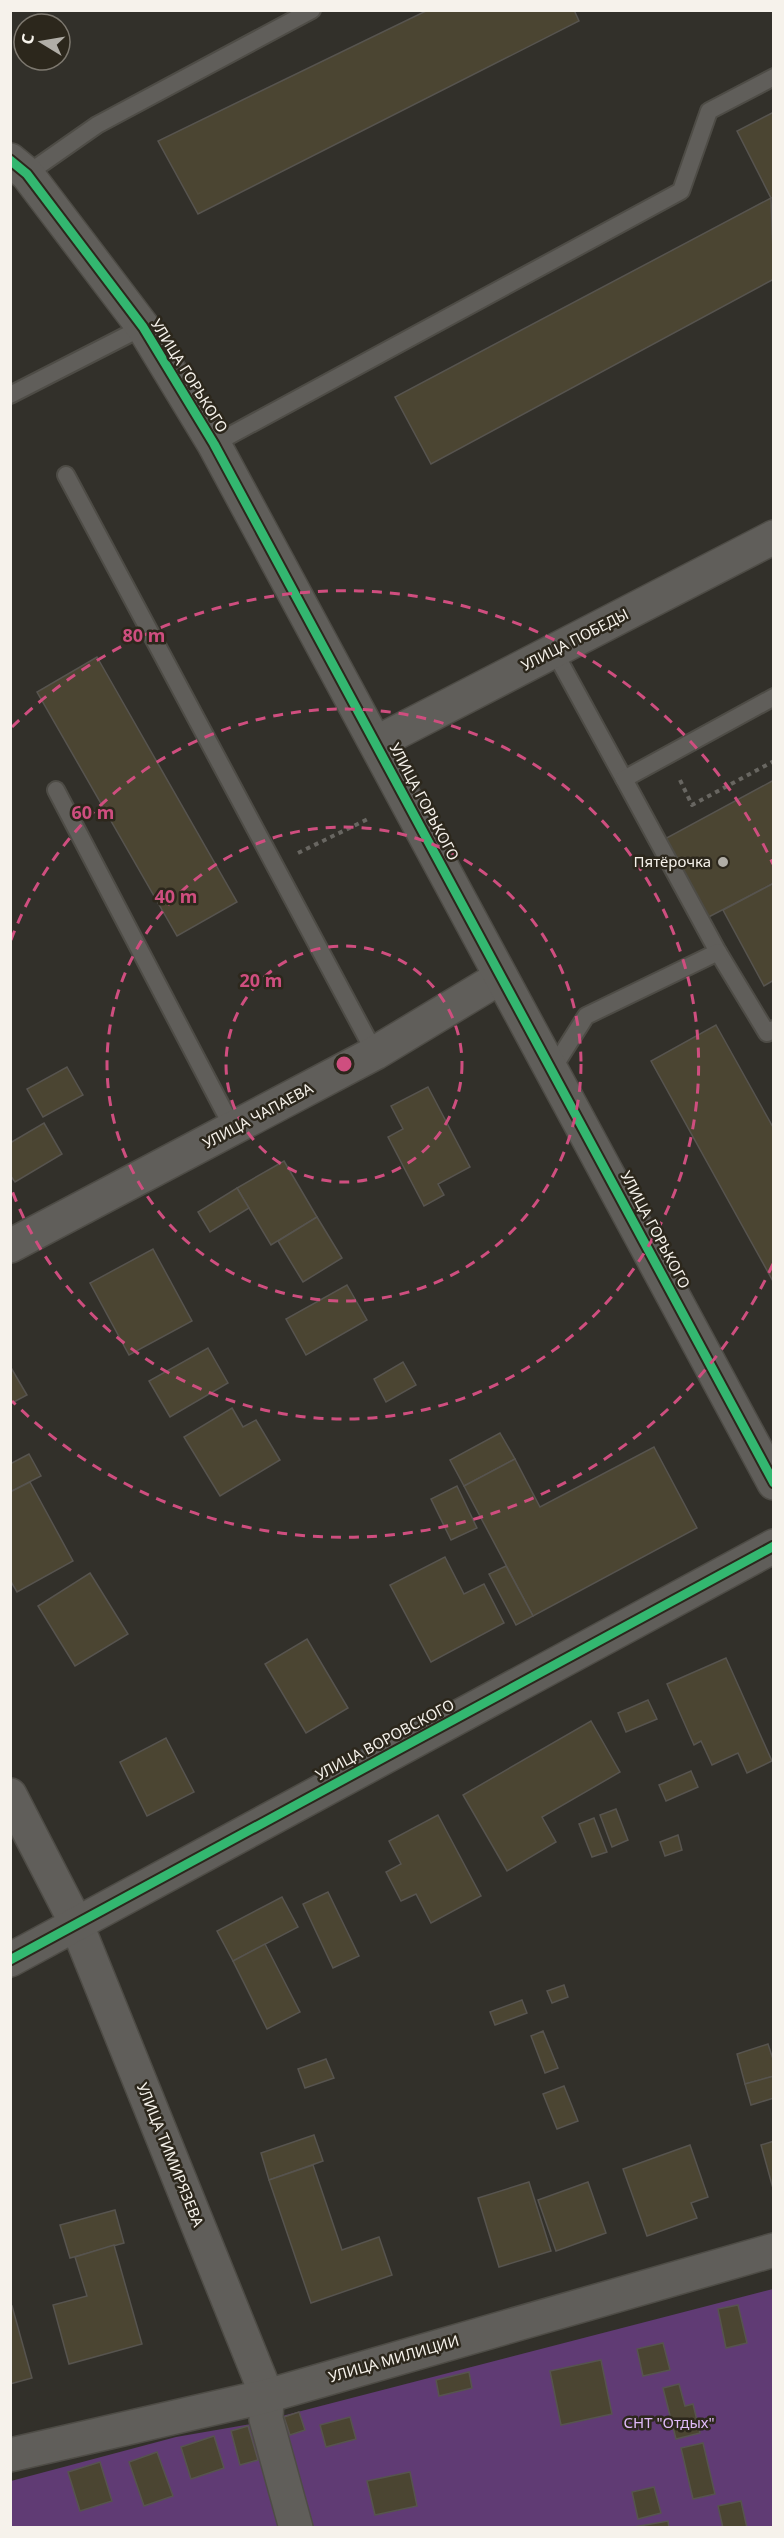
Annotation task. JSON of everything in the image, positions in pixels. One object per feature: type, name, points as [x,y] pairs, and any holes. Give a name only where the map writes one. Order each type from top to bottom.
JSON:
[{"type":"street","name":"УЛИЦА ГОРЬКОГО","points":[[19,167],[143,327],[214,444],[774,1483]]},
{"type":"street","name":"УЛИЦА ПОБЕДЫ","points":[[376,743],[774,537]]},
{"type":"street","name":"УЛИЦА ЧАПАЕВА","points":[[10,1246],[234,1130],[375,1053],[501,977]]},
{"type":"street","name":"УЛИЦА ВОРОВСКОГО","points":[[10,1960],[774,1546]]},
{"type":"street","name":"УЛИЦА ТИМИРЯЗЕВА","points":[[10,1795],[76,1923],[267,2396],[266,2419],[296,2528]]},
{"type":"street","name":"УЛИЦА МИЛИЦИИ","points":[[10,2455],[267,2396],[774,2250]]},
{"type":"lane","points":[[19,167],[312,10]]},
{"type":"lane","points":[[214,444],[681,191],[709,111],[774,77]]},
{"type":"lane","points":[[10,395],[143,327]]},
{"type":"lane","points":[[66,475],[375,1053]]},
{"type":"lane","points":[[554,651],[718,952],[771,1036]]},
{"type":"lane","points":[[624,779],[774,697]]},
{"type":"lane","points":[[56,790],[234,1130]]},
{"type":"lane","points":[[552,1070],[586,1016],[718,952]]},
{"type":"path","points":[[692,805],[774,761]]},
{"type":"path","points":[[274,864],[370,818]]},
{"type":"green space","name":"СНТ \"Отдых\"","points":[[773,2289],[773,2527],[11,2528],[11,2481],[176,2437],[251,2424]]},
{"type":"building","points":[[428,10],[574,10],[579,21],[198,214],[158,141]]},
{"type":"building","points":[[774,112],[774,197],[771,198],[737,131]]},
{"type":"building","points":[[771,198],[774,279],[431,464],[395,397]]},
{"type":"building","points":[[97,657],[237,902],[177,936],[37,692]]},
{"type":"building","name":"Пятёрочка","points":[[774,780],[774,883],[703,920],[661,841]]},
{"type":"building","points":[[774,883],[774,980],[764,986],[723,910]]},
{"type":"building","points":[[716,1025],[774,1129],[774,1283],[651,1061]]},
{"type":"building","points":[[67,1067],[83,1095],[43,1117],[27,1089]]},
{"type":"building","points":[[428,1087],[470,1167],[438,1184],[444,1195],[424,1206],[388,1137],[403,1129],[391,1106]]},
{"type":"building","points":[[44,1123],[62,1154],[15,1182],[10,1175],[10,1143]]},
{"type":"building","points":[[284,1161],[317,1217],[271,1245],[237,1188]]},
{"type":"building","points":[[237,1188],[249,1208],[210,1232],[198,1212]]},
{"type":"building","points":[[317,1217],[342,1258],[303,1282],[278,1241]]},
{"type":"building","points":[[153,1249],[192,1321],[129,1355],[90,1283]]},
{"type":"building","points":[[347,1285],[367,1320],[306,1355],[286,1319]]},
{"type":"building","points":[[208,1348],[228,1383],[170,1417],[149,1381]]},
{"type":"building","points":[[403,1362],[416,1385],[386,1402],[374,1379]]},
{"type":"building","points":[[10,1366],[27,1395],[10,1404]]},
{"type":"building","points":[[232,1408],[243,1427],[256,1420],[280,1460],[220,1496],[184,1437]]},
{"type":"building","points":[[500,1433],[515,1459],[464,1486],[450,1460]]},
{"type":"building","points":[[654,1447],[697,1528],[533,1616],[464,1486],[515,1459],[540,1507]]},
{"type":"building","points":[[29,1454],[41,1476],[10,1492],[10,1464]]},
{"type":"building","points":[[30,1482],[73,1561],[17,1592],[10,1580],[10,1492]]},
{"type":"building","points":[[457,1486],[477,1528],[451,1540],[431,1499]]},
{"type":"building","points":[[445,1557],[464,1594],[484,1584],[504,1623],[431,1662],[390,1585]]},
{"type":"building","points":[[506,1566],[533,1616],[516,1625],[489,1574]]},
{"type":"building","points":[[90,1573],[128,1634],[75,1666],[38,1606]]},
{"type":"building","points":[[307,1639],[348,1708],[306,1733],[265,1664]]},
{"type":"building","points":[[726,1658],[772,1761],[747,1773],[738,1753],[712,1765],[701,1741],[694,1745],[667,1684]]},
{"type":"building","points":[[648,1700],[657,1719],[626,1732],[618,1713]]},
{"type":"building","points":[[591,1721],[620,1772],[542,1817],[556,1842],[507,1871],[463,1795]]},
{"type":"building","points":[[166,1738],[194,1792],[147,1816],[120,1762]]},
{"type":"building","points":[[691,1771],[698,1787],[666,1801],[659,1785]]},
{"type":"building","points":[[616,1809],[628,1840],[612,1847],[600,1815]]},
{"type":"building","points":[[438,1815],[481,1896],[431,1923],[416,1894],[401,1901],[386,1872],[401,1864],[389,1841]]},
{"type":"building","points":[[594,1818],[607,1852],[592,1857],[579,1824]]},
{"type":"building","points":[[678,1835],[682,1850],[665,1856],[660,1842]]},
{"type":"building","points":[[328,1892],[359,1956],[333,1968],[303,1904]]},
{"type":"building","points":[[282,1897],[298,1927],[233,1961],[217,1931]]},
{"type":"building","points":[[265,1944],[300,2012],[267,2029],[233,1961]]},
{"type":"building","points":[[564,1985],[568,1997],[552,2003],[547,1991]]},
{"type":"building","points":[[522,2000],[527,2013],[495,2025],[490,2012]]},
{"type":"building","points":[[543,2031],[558,2068],[545,2073],[531,2036]]},
{"type":"building","points":[[768,2044],[774,2062],[774,2076],[745,2084],[737,2054]]},
{"type":"building","points":[[326,2059],[334,2078],[305,2088],[298,2069]]},
{"type":"building","points":[[774,2076],[774,2098],[751,2105],[745,2084]]},
{"type":"building","points":[[564,2086],[578,2121],[557,2129],[543,2094]]},
{"type":"building","points":[[314,2135],[323,2161],[269,2180],[261,2153]]},
{"type":"building","points":[[774,2141],[774,2192],[761,2145]]},
{"type":"building","points":[[690,2145],[708,2197],[691,2203],[697,2218],[647,2236],[623,2169]]},
{"type":"building","points":[[313,2165],[342,2250],[379,2237],[392,2275],[311,2303],[269,2180]]},
{"type":"building","points":[[529,2182],[551,2251],[499,2267],[478,2198]]},
{"type":"building","points":[[588,2182],[606,2233],[556,2251],[538,2200]]},
{"type":"building","points":[[115,2210],[124,2243],[70,2258],[60,2225]]},
{"type":"building","points":[[114,2245],[142,2344],[69,2364],[53,2305],[87,2296],[75,2257]]},
{"type":"building","points":[[738,2305],[747,2343],[726,2348],[718,2309]]},
{"type":"building","points":[[12,2306],[32,2378],[10,2384],[10,2307]]},
{"type":"building","points":[[663,2343],[670,2370],[643,2376],[637,2349]]},
{"type":"building","points":[[601,2360],[612,2414],[561,2425],[550,2371]]},
{"type":"building","points":[[469,2372],[472,2388],[439,2396],[436,2380]]},
{"type":"building","points":[[679,2384],[685,2406],[693,2404],[700,2433],[676,2439],[663,2388]]},
{"type":"building","points":[[299,2412],[305,2430],[290,2435],[284,2417]]},
{"type":"building","points":[[350,2417],[356,2439],[326,2447],[320,2425]]},
{"type":"building","points":[[248,2426],[258,2460],[240,2465],[231,2431]]},
{"type":"building","points":[[214,2436],[224,2468],[191,2479],[181,2447]]},
{"type":"building","points":[[703,2443],[715,2494],[693,2499],[681,2448]]},
{"type":"building","points":[[157,2452],[173,2496],[144,2506],[129,2462]]},
{"type":"building","points":[[100,2462],[112,2501],[80,2511],[68,2472]]},
{"type":"building","points":[[410,2472],[417,2506],[375,2515],[367,2481]]},
{"type":"building","points":[[654,2487],[661,2513],[638,2519],[632,2492]]},
{"type":"building","points":[[741,2501],[747,2528],[723,2528],[718,2506]]},
{"type":"building","points":[[668,2521],[669,2528],[634,2528],[634,2527]]},
{"type":"cycle path","points":[[10,160],[27,174],[143,327],[214,444],[774,1483]]},
{"type":"cycle path","points":[[10,1960],[774,1546]]},
{"type":"place","name":"Пятёрочка","points":[[723,862]]}]
